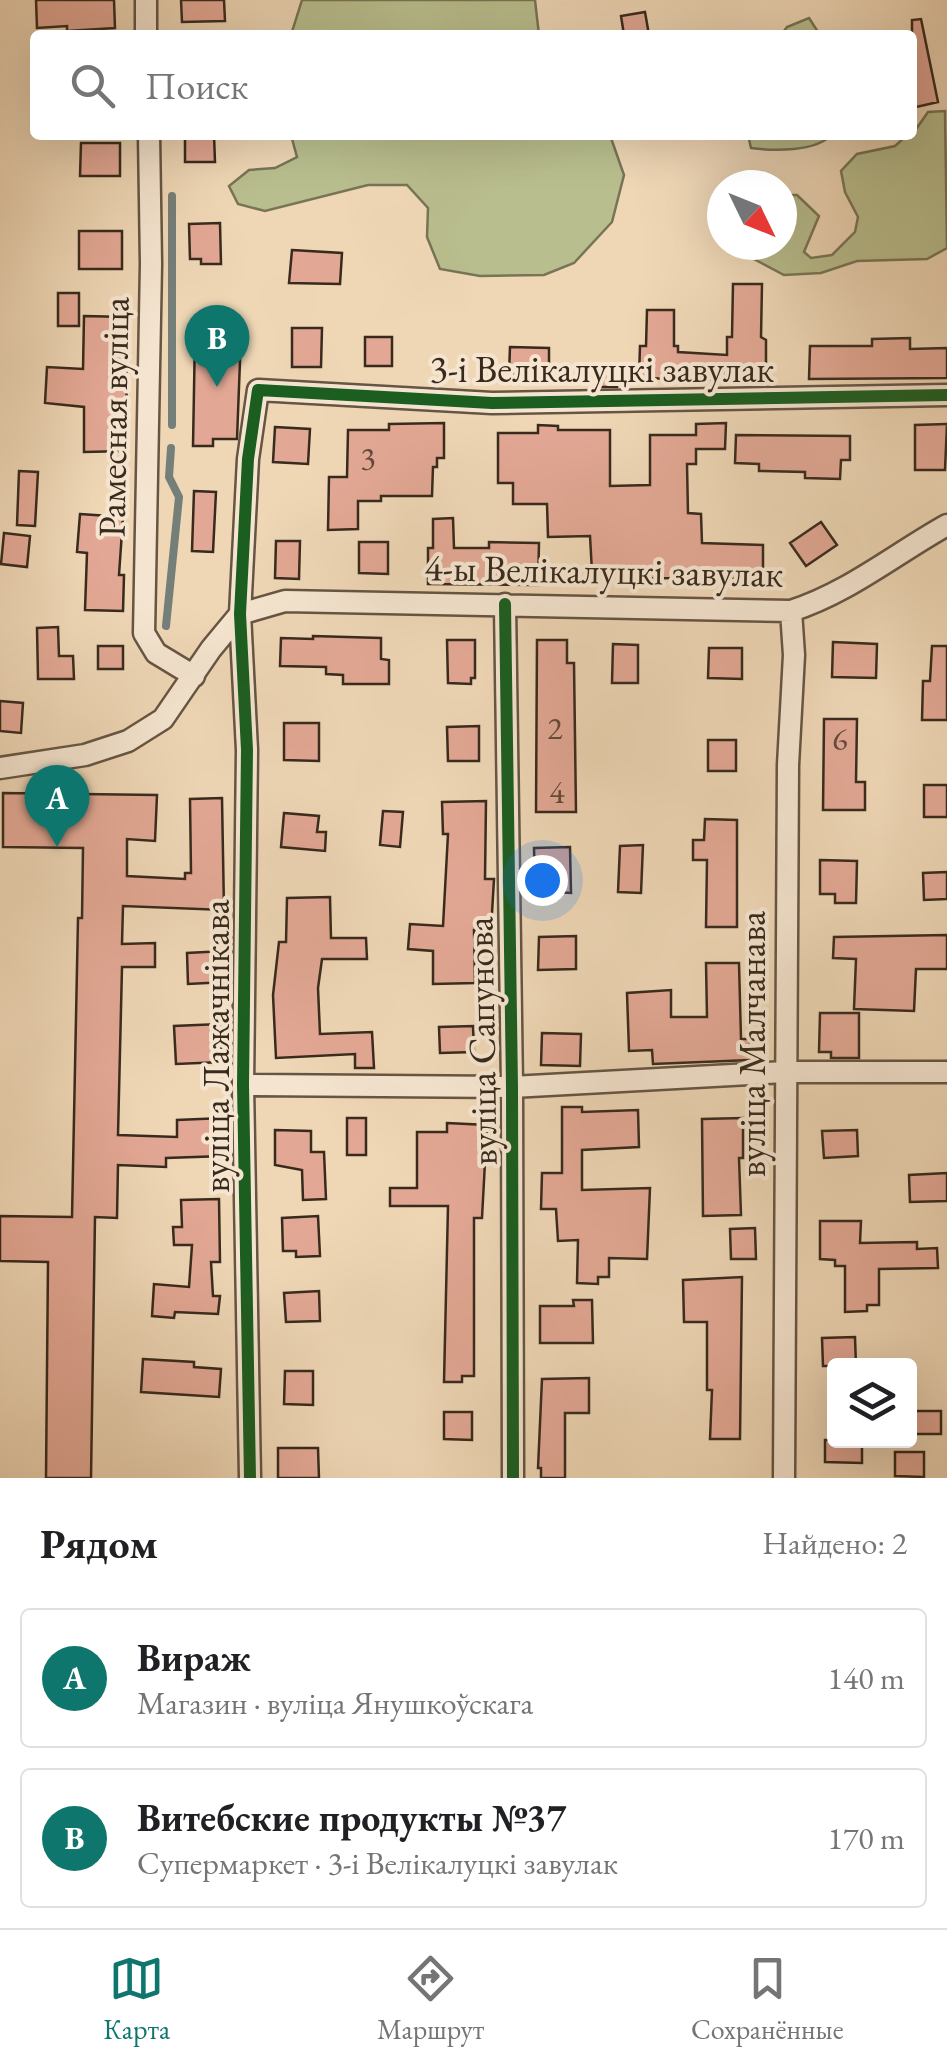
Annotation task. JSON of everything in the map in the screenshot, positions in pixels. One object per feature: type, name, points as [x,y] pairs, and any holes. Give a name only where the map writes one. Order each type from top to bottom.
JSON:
[{"type":"street","points":[[146,0],[146,30]]},
{"type":"street","name":"Рамесная вуліца","points":[[148,140],[151,264],[144,632],[156,653],[194,676]]},
{"type":"street","name":"3-і Велікалуцкі завулак","points":[[258,390],[492,403],[947,395]]},
{"type":"street","name":"вуліца Лажачнікава","points":[[250,1478],[243,1085],[247,750],[240,614],[248,459],[258,390]]},
{"type":"street","name":"4-ы Велікалуцкі завулак","points":[[240,614],[285,600],[791,611],[826,600],[947,526]]},
{"type":"street","name":"вуліца Сапунова","points":[[505,604],[513,1478]]},
{"type":"street","name":"вуліца Малчанава","points":[[784,1478],[788,765],[794,655],[791,611]]},
{"type":"street","points":[[0,768],[85,755],[128,741],[163,719],[240,614]]},
{"type":"street","points":[[243,1085],[512,1087],[785,1072],[947,1072]]},
{"type":"green space","points":[[302,0],[535,0],[538,30],[293,30]]},
{"type":"green space","points":[[809,18],[817,30],[785,30]]},
{"type":"green space","points":[[945,111],[947,248],[927,259],[857,261],[821,273],[784,275],[756,260],[797,260],[797,195],[819,216],[804,252],[811,258],[832,255],[855,232],[858,217],[845,192],[841,171],[857,154],[895,146],[902,140],[917,140],[917,128],[928,112]]},
{"type":"green space","points":[[292,140],[612,140],[624,175],[612,222],[574,263],[544,275],[480,276],[440,269],[427,237],[428,208],[407,185],[368,185],[265,211],[238,204],[229,186],[249,170],[275,168],[297,157]]},
{"type":"green space","points":[[749,140],[825,140],[782,150],[751,148]]},
{"type":"building","points":[[36,0],[114,0],[115,28],[37,28]]},
{"type":"building","points":[[181,0],[224,0],[225,21],[182,22]]},
{"type":"building","points":[[645,12],[648,30],[623,30],[621,16]]},
{"type":"building","points":[[921,19],[938,102],[917,107],[917,30],[912,30],[912,20]]},
{"type":"building","points":[[185,140],[214,140],[215,162],[185,162]]},
{"type":"building","points":[[81,143],[120,143],[120,176],[80,176]]},
{"type":"building","points":[[220,223],[221,264],[201,264],[201,259],[190,259],[189,224]]},
{"type":"building","points":[[79,231],[122,231],[122,269],[79,269]]},
{"type":"building","points":[[292,250],[342,253],[340,284],[289,283]]},
{"type":"building","points":[[733,284],[762,284],[761,337],[766,340],[766,366],[760,366],[760,381],[639,378],[640,346],[646,346],[647,310],[674,310],[674,346],[678,346],[678,352],[727,355],[727,337],[732,337]]},
{"type":"building","points":[[58,293],[79,293],[79,326],[58,326]]},
{"type":"building","points":[[84,316],[126,317],[127,451],[84,452],[84,407],[45,403],[47,367],[83,369]]},
{"type":"building","points":[[292,328],[322,328],[321,367],[292,367]]},
{"type":"building","points":[[195,334],[241,335],[237,439],[213,439],[213,446],[193,446]]},
{"type":"building","points":[[365,337],[392,337],[392,366],[365,366]]},
{"type":"building","points":[[910,338],[910,349],[947,348],[947,378],[809,379],[810,346],[872,346],[872,339]]},
{"type":"building","points":[[510,347],[549,348],[549,375],[509,374]]},
{"type":"building","points":[[597,367],[617,367],[617,387],[597,387]]},
{"type":"building","points":[[444,423],[444,458],[437,458],[437,467],[433,467],[432,496],[381,496],[381,501],[358,501],[358,529],[328,530],[329,477],[347,477],[348,430],[389,430],[389,424]]},
{"type":"building","points":[[726,423],[725,449],[696,449],[696,464],[687,464],[688,513],[701,514],[702,543],[763,545],[763,579],[648,578],[648,570],[592,572],[590,536],[548,537],[547,504],[513,504],[513,483],[498,483],[498,433],[538,433],[538,425],[558,426],[558,430],[610,430],[610,486],[650,485],[650,435],[696,435],[696,424]]},
{"type":"building","points":[[947,424],[945,470],[915,470],[915,425]]},
{"type":"building","points":[[275,427],[310,429],[308,464],[273,462]]},
{"type":"building","points":[[736,435],[850,436],[850,460],[841,460],[840,479],[805,478],[805,472],[759,471],[759,464],[735,463]]},
{"type":"building","points":[[19,471],[38,472],[35,526],[17,525]]},
{"type":"building","points":[[194,491],[216,492],[213,552],[192,551]]},
{"type":"building","points":[[80,514],[123,517],[119,575],[124,575],[123,611],[85,610],[87,553],[77,552]]},
{"type":"building","points":[[453,518],[454,548],[489,548],[489,542],[539,543],[538,585],[428,584],[433,519]]},
{"type":"building","points":[[821,522],[837,545],[806,566],[790,543]]},
{"type":"building","points":[[4,533],[30,536],[27,567],[1,564]]},
{"type":"building","points":[[276,541],[300,541],[299,579],[275,578]]},
{"type":"building","points":[[359,542],[388,542],[388,574],[359,573]]},
{"type":"building","points":[[58,627],[59,656],[73,656],[74,679],[38,679],[37,628]]},
{"type":"building","points":[[281,638],[381,638],[381,659],[389,660],[389,684],[343,684],[343,675],[326,674],[326,667],[280,666]]},
{"type":"building","points":[[447,640],[475,640],[475,678],[471,678],[471,684],[448,683]]},
{"type":"building","points":[[537,640],[567,640],[567,663],[574,663],[576,812],[536,812]]},
{"type":"building","points":[[833,642],[877,644],[876,678],[832,677]]},
{"type":"building","points":[[613,644],[638,645],[638,683],[612,683]]},
{"type":"building","points":[[98,646],[123,646],[123,669],[98,669]]},
{"type":"building","points":[[932,646],[947,646],[947,720],[922,720],[923,681],[930,681]]},
{"type":"building","points":[[709,648],[742,648],[742,679],[708,678]]},
{"type":"building","points":[[0,701],[23,703],[21,733],[0,731]]},
{"type":"building","points":[[824,719],[857,719],[856,782],[865,782],[865,810],[823,810]]},
{"type":"building","points":[[284,723],[319,723],[319,761],[284,760]]},
{"type":"building","points":[[479,726],[479,761],[448,761],[447,727]]},
{"type":"building","points":[[708,740],[736,740],[736,771],[708,771]]},
{"type":"building","points":[[924,785],[947,785],[947,817],[924,817]]},
{"type":"building","points":[[3,793],[157,795],[155,841],[127,839],[127,876],[185,879],[185,873],[191,873],[190,799],[222,798],[224,910],[123,906],[122,944],[155,943],[155,967],[122,967],[118,1135],[177,1137],[177,1120],[223,1118],[224,1156],[166,1158],[166,1167],[118,1165],[117,1218],[95,1217],[91,1478],[46,1478],[48,1262],[0,1261],[0,1216],[72,1217],[83,848],[3,847]]},
{"type":"building","points":[[486,801],[485,879],[494,879],[491,930],[474,930],[475,983],[433,984],[433,951],[408,949],[410,924],[443,926],[448,834],[443,834],[442,802]]},
{"type":"building","points":[[383,811],[403,812],[400,847],[380,845]]},
{"type":"building","points":[[284,813],[319,816],[317,832],[326,832],[325,851],[281,847]]},
{"type":"building","points":[[705,819],[737,820],[737,927],[706,927],[707,860],[693,860],[693,840],[704,840]]},
{"type":"building","points":[[643,845],[641,893],[618,892],[620,846]]},
{"type":"building","points":[[570,847],[571,893],[535,891],[534,848]]},
{"type":"building","points":[[820,860],[857,861],[856,903],[835,903],[835,894],[820,894]]},
{"type":"building","points":[[947,872],[947,899],[924,900],[923,873]]},
{"type":"building","points":[[330,897],[331,938],[366,938],[367,959],[322,959],[318,988],[320,1034],[372,1032],[374,1068],[355,1068],[355,1054],[276,1058],[273,995],[279,942],[286,942],[287,898]]},
{"type":"building","points":[[947,935],[947,969],[916,969],[914,1011],[854,1009],[856,959],[833,958],[834,937]]},
{"type":"building","points":[[576,936],[576,969],[538,970],[539,937]]},
{"type":"building","points":[[224,951],[226,982],[188,984],[187,953]]},
{"type":"building","points":[[706,963],[739,963],[741,1039],[750,1039],[750,1060],[653,1064],[652,1050],[629,1051],[627,993],[671,990],[671,1017],[707,1017]]},
{"type":"building","points":[[820,1013],[859,1013],[859,1058],[831,1058],[831,1052],[819,1052]]},
{"type":"building","points":[[220,1024],[222,1062],[176,1064],[174,1026]]},
{"type":"building","points":[[473,1026],[474,1052],[440,1053],[439,1027]]},
{"type":"building","points":[[542,1033],[581,1034],[580,1066],[541,1065]]},
{"type":"building","points":[[562,1107],[582,1107],[582,1112],[638,1110],[639,1147],[582,1150],[582,1190],[650,1188],[647,1259],[609,1258],[609,1277],[598,1277],[598,1284],[577,1283],[578,1240],[558,1241],[556,1209],[541,1209],[542,1173],[562,1173]]},
{"type":"building","points":[[347,1118],[366,1118],[366,1155],[347,1155]]},
{"type":"building","points":[[743,1118],[743,1158],[739,1158],[741,1215],[703,1216],[702,1119]]},
{"type":"building","points":[[447,1123],[487,1125],[482,1218],[474,1218],[474,1376],[462,1376],[462,1382],[444,1382],[448,1206],[390,1206],[390,1188],[417,1188],[417,1132],[447,1132]]},
{"type":"building","points":[[275,1130],[311,1131],[311,1152],[324,1152],[326,1199],[303,1200],[302,1170],[275,1165]]},
{"type":"building","points":[[857,1130],[858,1156],[824,1158],[822,1131]]},
{"type":"building","points":[[947,1173],[947,1201],[910,1202],[909,1175]]},
{"type":"building","points":[[219,1199],[220,1262],[211,1262],[213,1296],[220,1296],[218,1314],[175,1312],[174,1318],[152,1316],[154,1284],[189,1287],[192,1245],[174,1245],[173,1227],[182,1227],[181,1200]]},
{"type":"building","points":[[318,1216],[320,1256],[296,1257],[296,1251],[283,1251],[282,1218]]},
{"type":"building","points":[[820,1221],[861,1221],[860,1243],[917,1242],[917,1249],[937,1248],[938,1268],[879,1269],[879,1305],[867,1305],[867,1311],[845,1312],[845,1266],[835,1266],[835,1260],[820,1259]]},
{"type":"building","points":[[755,1228],[756,1259],[731,1259],[730,1229]]},
{"type":"building","points":[[742,1277],[740,1439],[710,1439],[712,1390],[707,1390],[707,1322],[684,1322],[683,1280]]},
{"type":"building","points":[[319,1291],[320,1321],[286,1322],[284,1293]]},
{"type":"building","points":[[573,1300],[592,1300],[593,1343],[540,1343],[540,1306],[574,1306]]},
{"type":"building","points":[[855,1337],[856,1358],[827,1358],[827,1366],[823,1366],[822,1338]]},
{"type":"building","points":[[143,1359],[194,1362],[194,1367],[221,1369],[219,1397],[141,1392]]},
{"type":"building","points":[[285,1371],[313,1371],[313,1405],[284,1404]]},
{"type":"building","points":[[589,1378],[589,1413],[565,1413],[565,1478],[541,1478],[538,1468],[542,1379]]},
{"type":"building","points":[[917,1411],[941,1411],[941,1434],[917,1434]]},
{"type":"building","points":[[444,1412],[472,1412],[472,1440],[444,1439]]},
{"type":"building","points":[[825,1440],[827,1448],[862,1448],[862,1463],[825,1462]]},
{"type":"building","points":[[278,1448],[318,1448],[319,1478],[278,1478]]},
{"type":"building","points":[[895,1452],[924,1452],[924,1477],[895,1476]]},
{"type":"waterway","points":[[172,196],[172,425]]},
{"type":"waterway","points":[[166,626],[179,497],[169,477],[171,448]]},
{"type":"cycle path","points":[[250,1478],[243,1085],[247,750],[240,614],[248,459],[258,390],[492,403],[947,395]]},
{"type":"cycle path","points":[[505,604],[513,1478]]},
{"type":"place","name":"Витебские продукты №37","points":[[217,387]]},
{"type":"place","name":"Вираж","points":[[57,847]]}]
